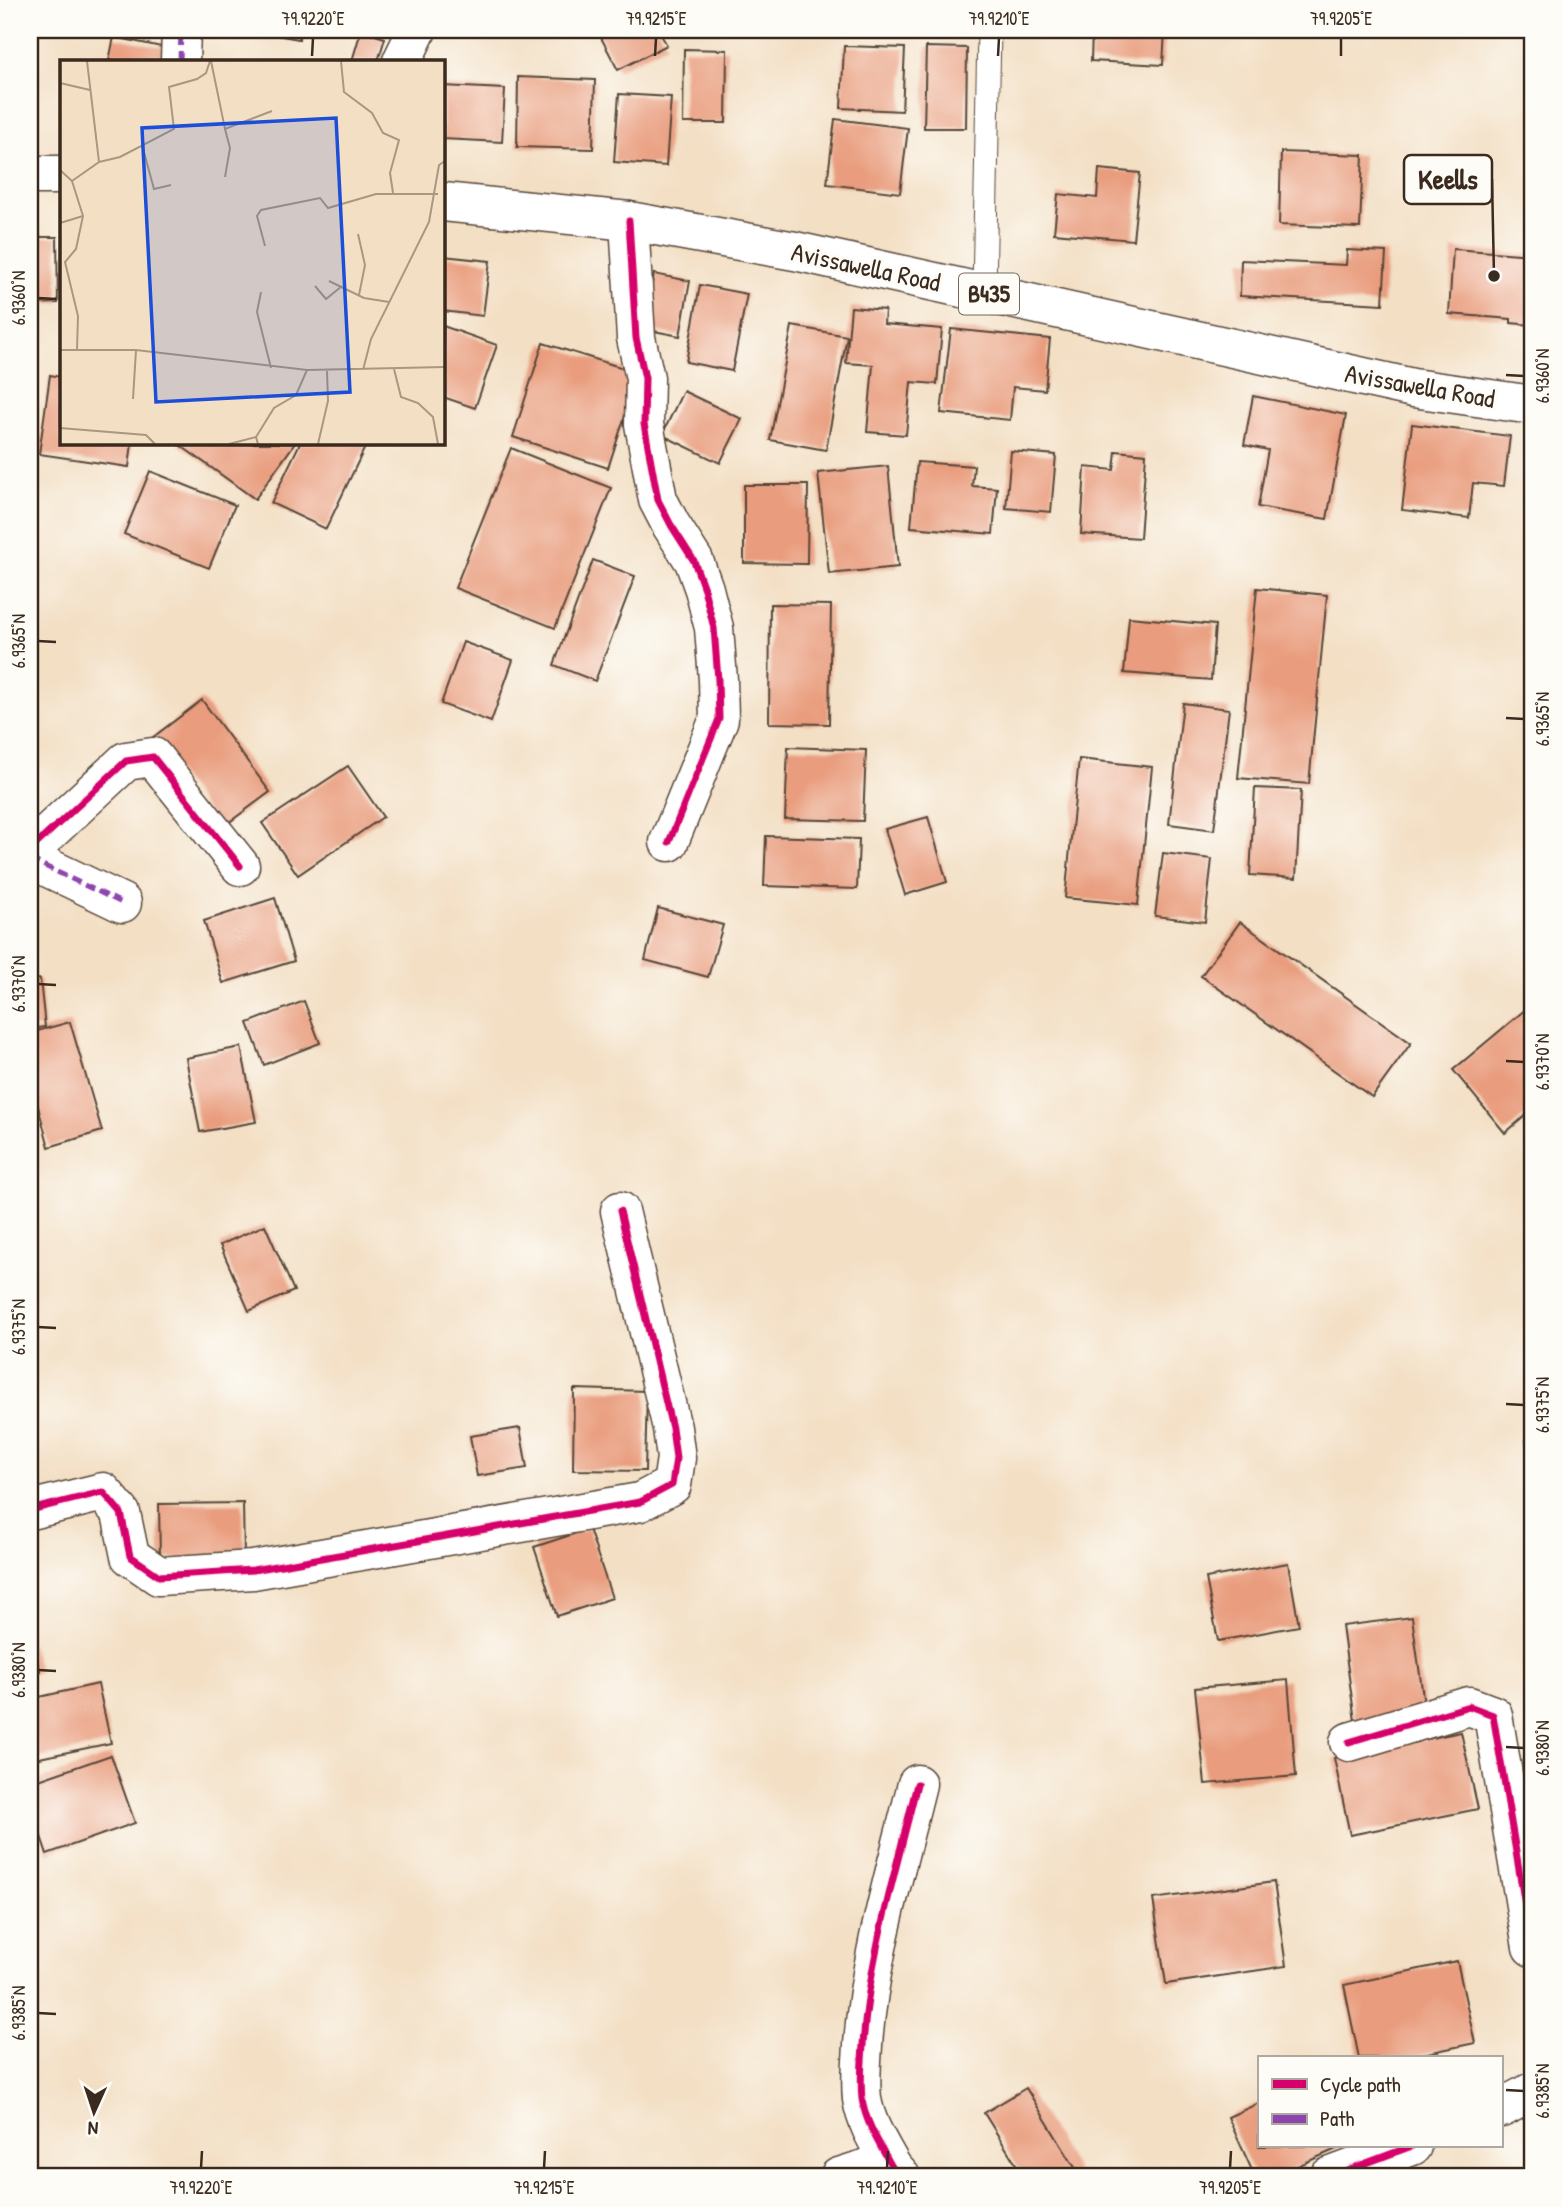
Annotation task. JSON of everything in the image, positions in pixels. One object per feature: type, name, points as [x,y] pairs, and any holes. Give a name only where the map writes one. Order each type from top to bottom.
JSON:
[{"type":"street","points":[[180,60],[181,30]]},
{"type":"street","points":[[402,60],[417,30]]},
{"type":"street","points":[[30,175],[60,175]]},
{"type":"street","name":"Avissawella Road","points":[[444,202],[629,220],[795,251],[1413,388],[1532,405]]},
{"type":"street","points":[[629,220],[636,338],[645,378],[644,424],[658,500],[694,561],[714,628],[715,641],[719,719],[669,842]]},
{"type":"street","points":[[30,850],[126,761],[153,757],[240,866]]},
{"type":"street","points":[[30,859],[122,903]]},
{"type":"street","points":[[30,1510],[103,1492],[121,1513],[130,1556],[159,1576],[253,1570],[640,1502],[672,1485],[676,1458],[672,1428],[620,1212]]},
{"type":"street","points":[[1349,1742],[1469,1706],[1493,1715],[1532,1947]]},
{"type":"street","points":[[897,2172],[870,2127],[863,2100],[861,2076],[865,2009],[878,1942],[918,1784]]},
{"type":"street","points":[[1502,2107],[1532,2091]]},
{"type":"street","points":[[1329,2177],[1407,2148]]},
{"type":"street","points":[[839,2177],[867,2168],[897,2172]]},
{"type":"lane","points":[[984,293],[989,30]]},
{"type":"building","points":[[248,30],[300,30],[299,39]]},
{"type":"building","points":[[597,30],[658,30],[667,45],[618,70]]},
{"type":"building","points":[[1092,30],[1165,30],[1163,65],[1091,61]]},
{"type":"building","points":[[361,31],[385,38],[378,60],[352,60]]},
{"type":"building","points":[[114,37],[171,49],[168,60],[109,60]]},
{"type":"building","points":[[844,46],[905,48],[902,111],[841,108]]},
{"type":"building","points":[[926,47],[967,48],[966,128],[924,128]]},
{"type":"building","points":[[684,49],[727,50],[726,123],[683,123]]},
{"type":"building","points":[[518,77],[595,80],[593,149],[517,147]]},
{"type":"building","points":[[444,86],[505,89],[502,142],[444,139]]},
{"type":"building","points":[[619,94],[671,97],[666,166],[614,162]]},
{"type":"building","points":[[835,119],[908,128],[900,193],[827,184]]},
{"type":"building","points":[[1281,152],[1363,155],[1360,228],[1279,225]]},
{"type":"building","points":[[1099,169],[1140,173],[1133,240],[1054,233],[1058,194],[1097,198]]},
{"type":"building","points":[[30,237],[57,237],[58,303],[30,304]]},
{"type":"building","points":[[1453,249],[1532,255],[1532,325],[1511,323],[1511,319],[1449,314]]},
{"type":"building","points":[[1347,250],[1386,252],[1383,304],[1240,296],[1241,260],[1346,265]]},
{"type":"building","points":[[444,256],[490,261],[483,316],[444,311]]},
{"type":"building","points":[[654,274],[690,281],[680,336],[643,329]]},
{"type":"building","points":[[700,285],[747,294],[732,371],[686,362]]},
{"type":"building","points":[[851,307],[885,310],[884,324],[942,329],[937,384],[911,382],[906,435],[867,432],[873,365],[846,363]]},
{"type":"building","points":[[444,326],[497,345],[475,408],[444,397]]},
{"type":"building","points":[[792,326],[847,336],[826,450],[770,440]]},
{"type":"building","points":[[951,329],[1050,339],[1045,390],[1013,387],[1010,420],[941,413]]},
{"type":"building","points":[[543,343],[639,373],[608,468],[513,437]]},
{"type":"building","points":[[50,375],[60,377],[60,444],[132,444],[129,467],[39,454]]},
{"type":"building","points":[[683,391],[742,419],[720,463],[662,435]]},
{"type":"building","points":[[1253,396],[1346,415],[1327,519],[1258,507],[1268,450],[1244,445]]},
{"type":"building","points":[[1412,424],[1510,436],[1504,486],[1473,483],[1469,518],[1402,510]]},
{"type":"building","points":[[178,444],[294,444],[255,499]]},
{"type":"building","points":[[300,444],[367,444],[326,529],[271,503]]},
{"type":"building","points":[[511,448],[611,488],[555,628],[455,588]]},
{"type":"building","points":[[1011,451],[1056,455],[1051,512],[1006,508]]},
{"type":"building","points":[[1116,451],[1146,454],[1140,538],[1081,534],[1085,467],[1114,470]]},
{"type":"building","points":[[917,462],[974,466],[972,486],[997,488],[993,534],[911,527]]},
{"type":"building","points":[[888,466],[898,567],[829,574],[818,473]]},
{"type":"building","points":[[150,471],[235,505],[209,568],[124,534]]},
{"type":"building","points":[[744,485],[808,485],[807,564],[744,563]]},
{"type":"building","points":[[593,560],[635,576],[595,681],[554,665]]},
{"type":"building","points":[[1257,588],[1327,595],[1309,784],[1238,778]]},
{"type":"building","points":[[770,604],[831,605],[829,724],[769,723]]},
{"type":"building","points":[[1129,617],[1215,625],[1211,680],[1124,673]]},
{"type":"building","points":[[463,642],[513,660],[491,722],[441,704]]},
{"type":"building","points":[[202,700],[270,792],[220,829],[152,738]]},
{"type":"building","points":[[1183,703],[1229,709],[1214,830],[1169,824]]},
{"type":"building","points":[[788,747],[866,750],[863,821],[785,819]]},
{"type":"building","points":[[1079,759],[1152,767],[1138,905],[1065,898]]},
{"type":"building","points":[[348,766],[383,817],[298,875],[262,823]]},
{"type":"building","points":[[1255,788],[1301,790],[1296,878],[1250,875]]},
{"type":"building","points":[[928,817],[947,882],[905,895],[885,829]]},
{"type":"building","points":[[766,836],[859,839],[857,889],[764,886]]},
{"type":"building","points":[[1163,853],[1212,859],[1205,922],[1155,916]]},
{"type":"building","points":[[275,898],[294,961],[223,983],[204,921]]},
{"type":"building","points":[[658,908],[723,925],[708,977],[645,960]]},
{"type":"building","points":[[1240,922],[1411,1043],[1372,1097],[1201,976]]},
{"type":"building","points":[[40,979],[45,1027],[30,1029],[30,980]]},
{"type":"building","points":[[304,1001],[320,1043],[264,1065],[248,1023]]},
{"type":"building","points":[[1532,1004],[1532,1110],[1505,1133],[1453,1070]]},
{"type":"building","points":[[70,1022],[102,1131],[49,1147],[34,1092],[30,1093],[30,1033]]},
{"type":"building","points":[[241,1047],[256,1122],[200,1132],[186,1058]]},
{"type":"building","points":[[265,1225],[294,1291],[249,1311],[220,1245]]},
{"type":"building","points":[[574,1389],[647,1391],[645,1471],[573,1470]]},
{"type":"building","points":[[520,1428],[527,1468],[477,1476],[470,1436]]},
{"type":"building","points":[[1532,1439],[1532,1471],[1531,1471],[1526,1440]]},
{"type":"building","points":[[243,1503],[244,1558],[160,1559],[159,1504]]},
{"type":"building","points":[[589,1529],[612,1598],[557,1616],[534,1547]]},
{"type":"building","points":[[1288,1563],[1299,1626],[1218,1641],[1206,1578]]},
{"type":"building","points":[[1412,1617],[1425,1711],[1355,1721],[1342,1626]]},
{"type":"building","points":[[30,1642],[40,1671],[30,1675]]},
{"type":"building","points":[[1288,1680],[1296,1776],[1205,1784],[1195,1688]]},
{"type":"building","points":[[98,1684],[111,1743],[30,1760],[30,1699]]},
{"type":"building","points":[[1461,1732],[1478,1809],[1350,1835],[1334,1758]]},
{"type":"building","points":[[111,1755],[135,1823],[47,1854],[30,1804],[30,1783]]},
{"type":"building","points":[[1274,1882],[1286,1966],[1166,1984],[1153,1899]]},
{"type":"building","points":[[1457,1961],[1475,2043],[1413,2056],[1359,2056],[1344,1985]]},
{"type":"building","points":[[1026,2088],[1077,2171],[1066,2177],[1024,2177],[984,2113]]},
{"type":"building","points":[[1258,2103],[1258,2148],[1338,2148],[1273,2177],[1255,2177],[1228,2117]]},
{"type":"marked path","points":[[180,60],[181,30]]},
{"type":"marked path","points":[[30,859],[122,903]]},
{"type":"cycle path","points":[[629,221],[636,338],[645,378],[644,424],[658,500],[694,561],[704,589],[714,628],[718,680],[719,719],[669,842]]},
{"type":"cycle path","points":[[30,850],[126,761],[153,757],[240,866]]},
{"type":"cycle path","points":[[30,1510],[103,1492],[121,1513],[130,1556],[159,1576],[253,1570],[640,1502],[672,1485],[676,1458],[672,1428],[620,1211]]},
{"type":"cycle path","points":[[1349,1742],[1469,1706],[1493,1715],[1532,1947]]},
{"type":"cycle path","points":[[892,2167],[874,2134],[864,2108],[861,2086],[863,2045],[877,1946],[917,1784]]},
{"type":"cycle path","points":[[1329,2177],[1407,2148]]},
{"type":"place","name":"Keells","points":[[1494,276]]}]
